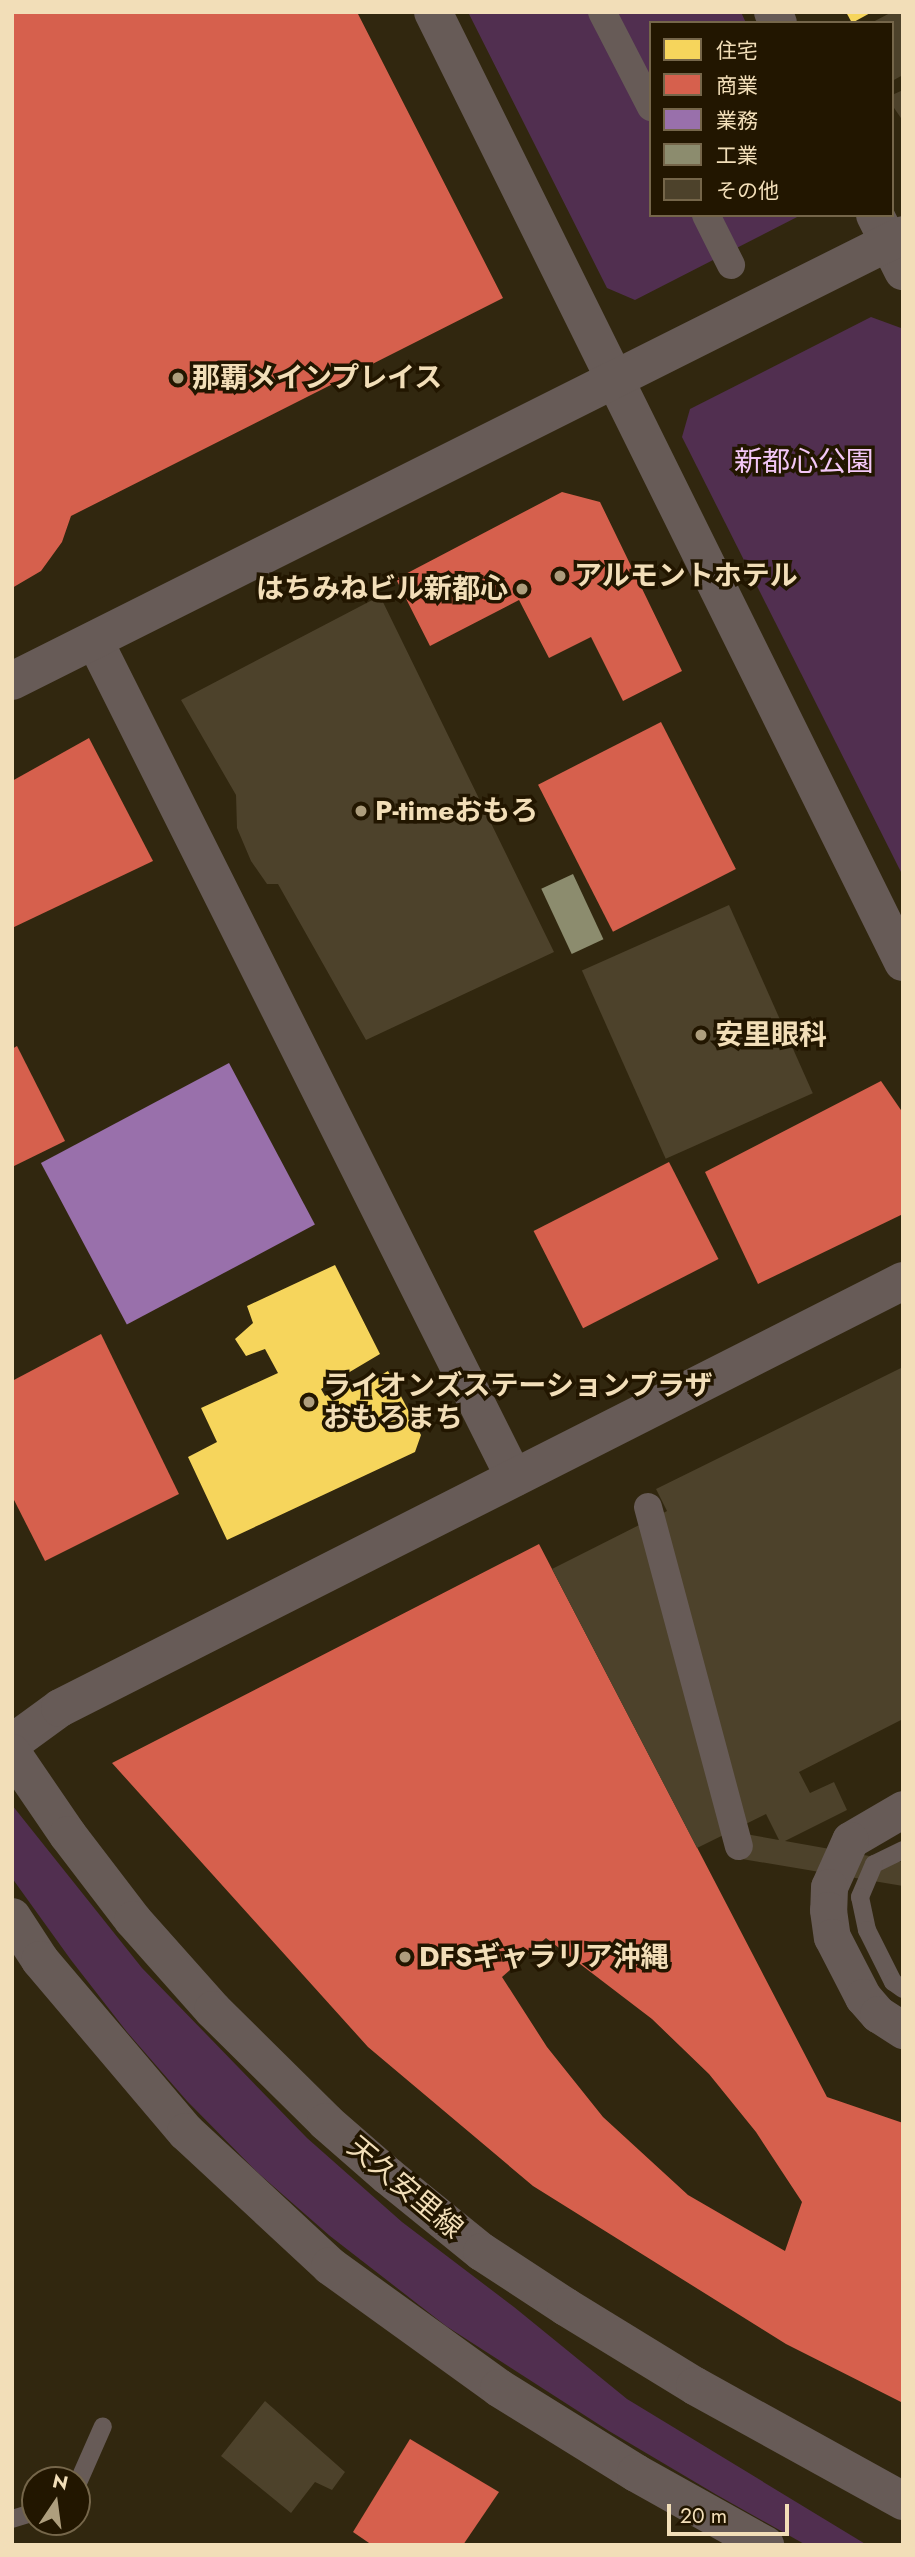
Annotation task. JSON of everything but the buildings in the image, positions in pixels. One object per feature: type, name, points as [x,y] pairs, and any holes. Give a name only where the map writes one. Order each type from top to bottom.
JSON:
[{"type":"street","points":[[433,12],[903,962]]},
{"type":"street","points":[[603,12],[649,103]]},
{"type":"street","points":[[707,217],[731,265]]},
{"type":"street","points":[[12,681],[892,241]]},
{"type":"street","points":[[94,640],[514,1478]]},
{"type":"street","points":[[12,1743],[60,1708],[903,1281]]},
{"type":"street","points":[[648,1507],[738,1846]]},
{"type":"street","name":"天久安里線","points":[[12,1753],[68,1835],[133,1920],[213,2010],[326,2122],[388,2176],[482,2252],[566,2308],[695,2386],[903,2501]]},
{"type":"street","points":[[903,1809],[850,1840],[830,1887],[828,1910],[832,1937],[863,1997],[878,2014],[903,2031]]},
{"type":"street","points":[[12,1917],[40,1960],[186,2132],[330,2266],[499,2388],[636,2473],[765,2545]]},
{"type":"lane","points":[[903,1850],[874,1864],[860,1897],[867,1930],[894,1982],[903,1989]]},
{"type":"lane","points":[[85,2466],[103,2426]]},
{"type":"green space","points":[[468,12],[741,12],[745,21],[649,21],[649,217],[797,217],[635,300],[607,288]]},
{"type":"green space","name":"新都心公園","points":[[871,317],[903,331],[903,876],[682,437],[690,409]]},
{"type":"green space","points":[[12,1805],[142,1968],[307,2138],[402,2222],[514,2307],[627,2399],[867,2545],[806,2545],[717,2495],[609,2431],[446,2326],[330,2236],[257,2172],[187,2101],[127,2032],[71,1960],[12,1878]]},
{"type":"place","name":"那覇メインプレイス","points":[[178,378]]},
{"type":"place","name":"アルモントホテル","points":[[560,576]]},
{"type":"place","name":"はちみねビル新都心","points":[[522,589]]},
{"type":"place","name":"P-timeおもろ","points":[[361,811]]},
{"type":"place","name":"安里眼科","points":[[701,1035]]},
{"type":"place","name":"ライオンズステーションプラザ おもろまち","points":[[309,1402]]},
{"type":"place","name":"DFSギャラリア沖縄","points":[[405,1957]]}]
